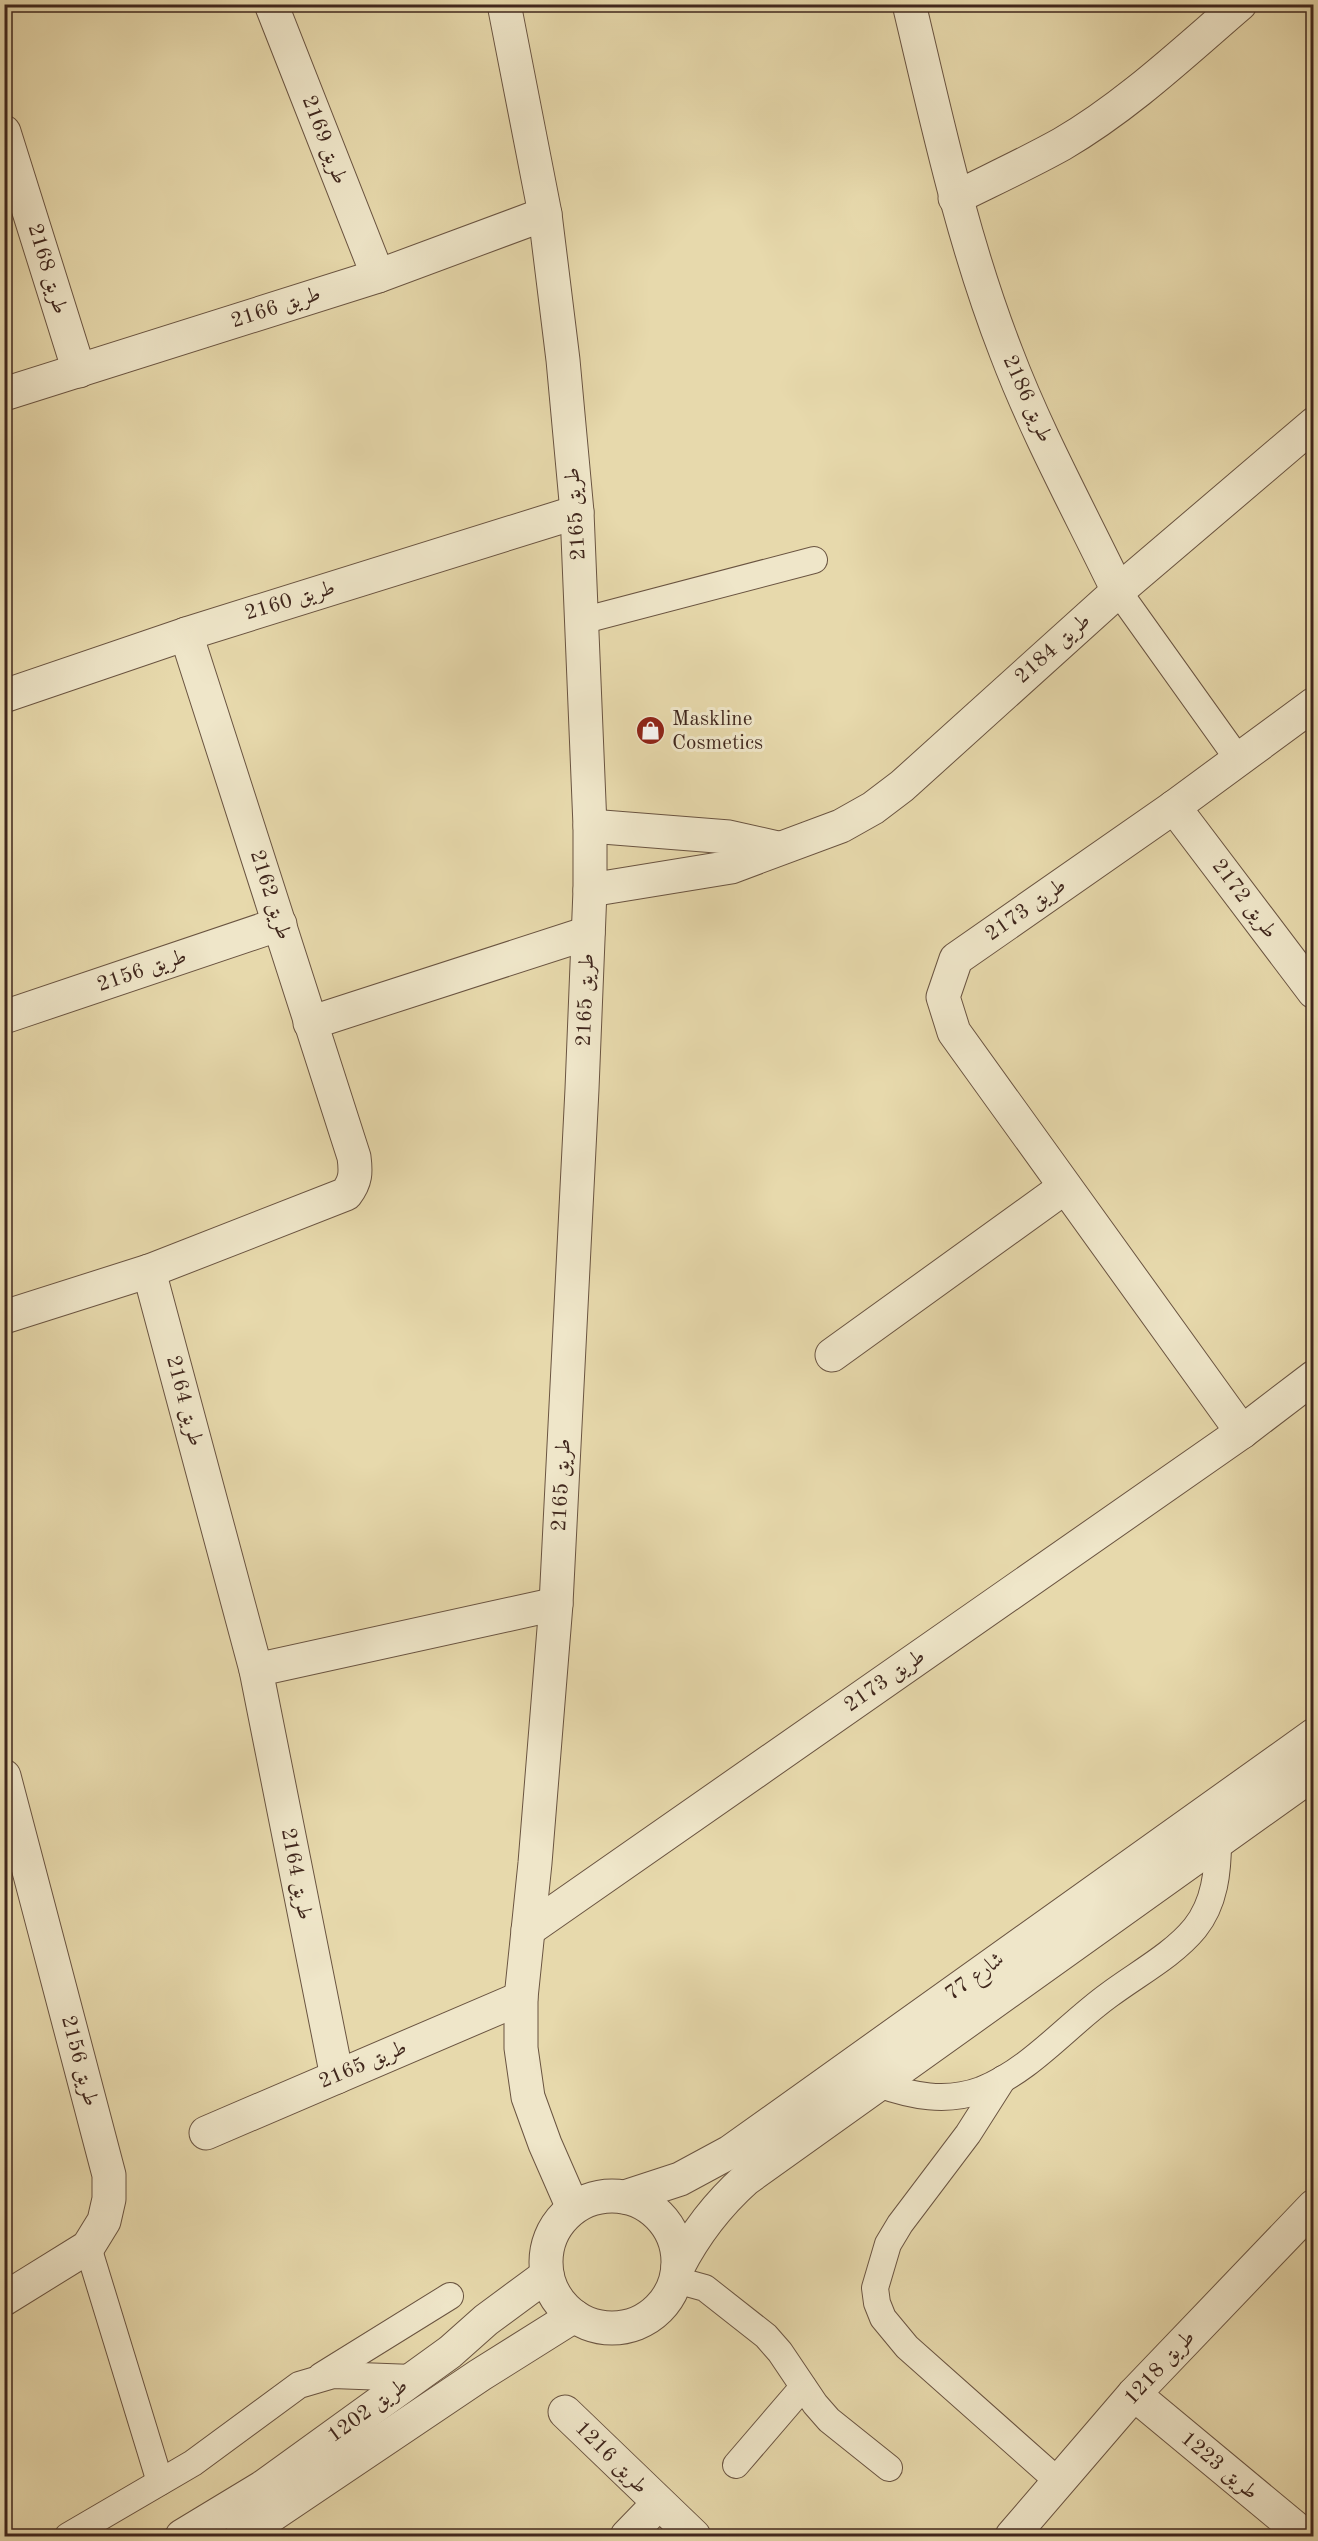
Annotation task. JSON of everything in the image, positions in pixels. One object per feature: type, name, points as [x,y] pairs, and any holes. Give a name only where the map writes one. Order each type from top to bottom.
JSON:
[{"type":"street","name":"طريق 2169","points":[[271,4],[378,276]]},
{"type":"street","name":"طريق 2165","points":[[504,4],[545,213],[563,360],[577,512],[590,826],[590,890],[582,1089],[556,1604],[521,1998],[521,2048],[528,2097],[573,2208]]},
{"type":"street","name":"طريق 2186","points":[[909,4],[955,198],[1005,351],[1038,427],[1118,591]]},
{"type":"street","points":[[955,198],[1063,143],[1104,116],[1151,80],[1240,4]]},
{"type":"street","name":"طريق 2168","points":[[5,133],[78,371]]},
{"type":"street","name":"طريق 2166","points":[[4,394],[378,276],[545,213]]},
{"type":"street","name":"طريق 2184","points":[[590,890],[731,867],[778,848],[810,839],[841,826],[873,808],[902,786],[1118,591],[1312,431]]},
{"type":"street","name":"طريق 2160","points":[[4,696],[186,634],[577,512]]},
{"type":"street","name":"طريق 2162","points":[[149,1271],[346,1194],[354,1184],[356,1172],[354,1157],[309,1023],[186,634]]},
{"type":"street","name":"طريق 2173","points":[[1242,1432],[954,1032],[943,997],[956,959],[1174,807],[1314,704]]},
{"type":"street","name":"طريق 2172","points":[[1174,807],[1314,992]]},
{"type":"street","name":"طريق 2184","points":[[590,826],[729,837],[778,848]]},
{"type":"street","name":"طريق 2156","points":[[4,1017],[279,924]]},
{"type":"street","points":[[309,1023],[588,933]]},
{"type":"street","points":[[832,1356],[1065,1187]]},
{"type":"street","points":[[4,1317],[149,1271]]},
{"type":"street","name":"طريق 2164","points":[[149,1271],[256,1670],[337,2077]]},
{"type":"street","name":"طريق 2173","points":[[528,1930],[1242,1432],[1314,1377]]},
{"type":"street","points":[[256,1670],[556,1604]]},
{"type":"street","name":"شارع 77","points":[[625,2197],[680,2178],[730,2152],[1314,1735]]},
{"type":"street","name":"شارع 77","points":[[677,2273],[691,2241],[707,2219],[739,2186],[1314,1773]]},
{"type":"street","name":"طريق 2156","points":[[4,1776],[109,2175],[109,2199],[104,2221],[88,2247],[4,2300]]},
{"type":"street","name":"طريق 2165","points":[[206,2133],[521,1998]]},
{"type":"street","points":[[599,2197],[625,2197],[647,2205],[665,2221],[676,2243],[677,2273],[664,2303],[645,2319],[622,2328],[596,2327],[574,2316],[556,2298],[547,2275],[547,2249],[556,2226],[573,2208],[599,2197]]},
{"type":"street","name":"طريق 1218","points":[[1022,2533],[1059,2482],[1134,2394],[1314,2206]]},
{"type":"street","name":"طريق 1202","points":[[182,2536],[263,2487],[413,2378],[547,2275]]},
{"type":"street","name":"طريق 1202","points":[[241,2536],[480,2375],[574,2316]]},
{"type":"street","name":"طريق 1223","points":[[1134,2394],[1305,2536]]},
{"type":"street","name":"طريق 1216","points":[[565,2412],[658,2504],[694,2536]]},
{"type":"street","name":"طريق 1216","points":[[627,2536],[658,2504]]},
{"type":"lane","points":[[581,621],[814,560]]},
{"type":"lane","points":[[1118,591],[1238,759]]},
{"type":"lane","points":[[879,2084],[903,2093],[929,2098],[955,2096],[980,2090],[1025,2065],[1107,1996],[1172,1949],[1195,1928],[1210,1901],[1218,1872],[1218,1841]]},
{"type":"lane","points":[[1003,2079],[968,2134],[900,2224],[888,2244],[875,2288],[877,2304],[892,2331],[923,2363],[1059,2482]]},
{"type":"lane","points":[[88,2247],[160,2482]]},
{"type":"lane","points":[[677,2273],[705,2288],[766,2336],[829,2420],[889,2468]]},
{"type":"lane","points":[[315,2379],[450,2296]]},
{"type":"lane","points":[[68,2536],[193,2463],[299,2385],[333,2375],[413,2378]]},
{"type":"lane","points":[[736,2465],[803,2387]]},
{"type":"place","name":"Maskline Cosmetics","points":[[651,731]]}]
